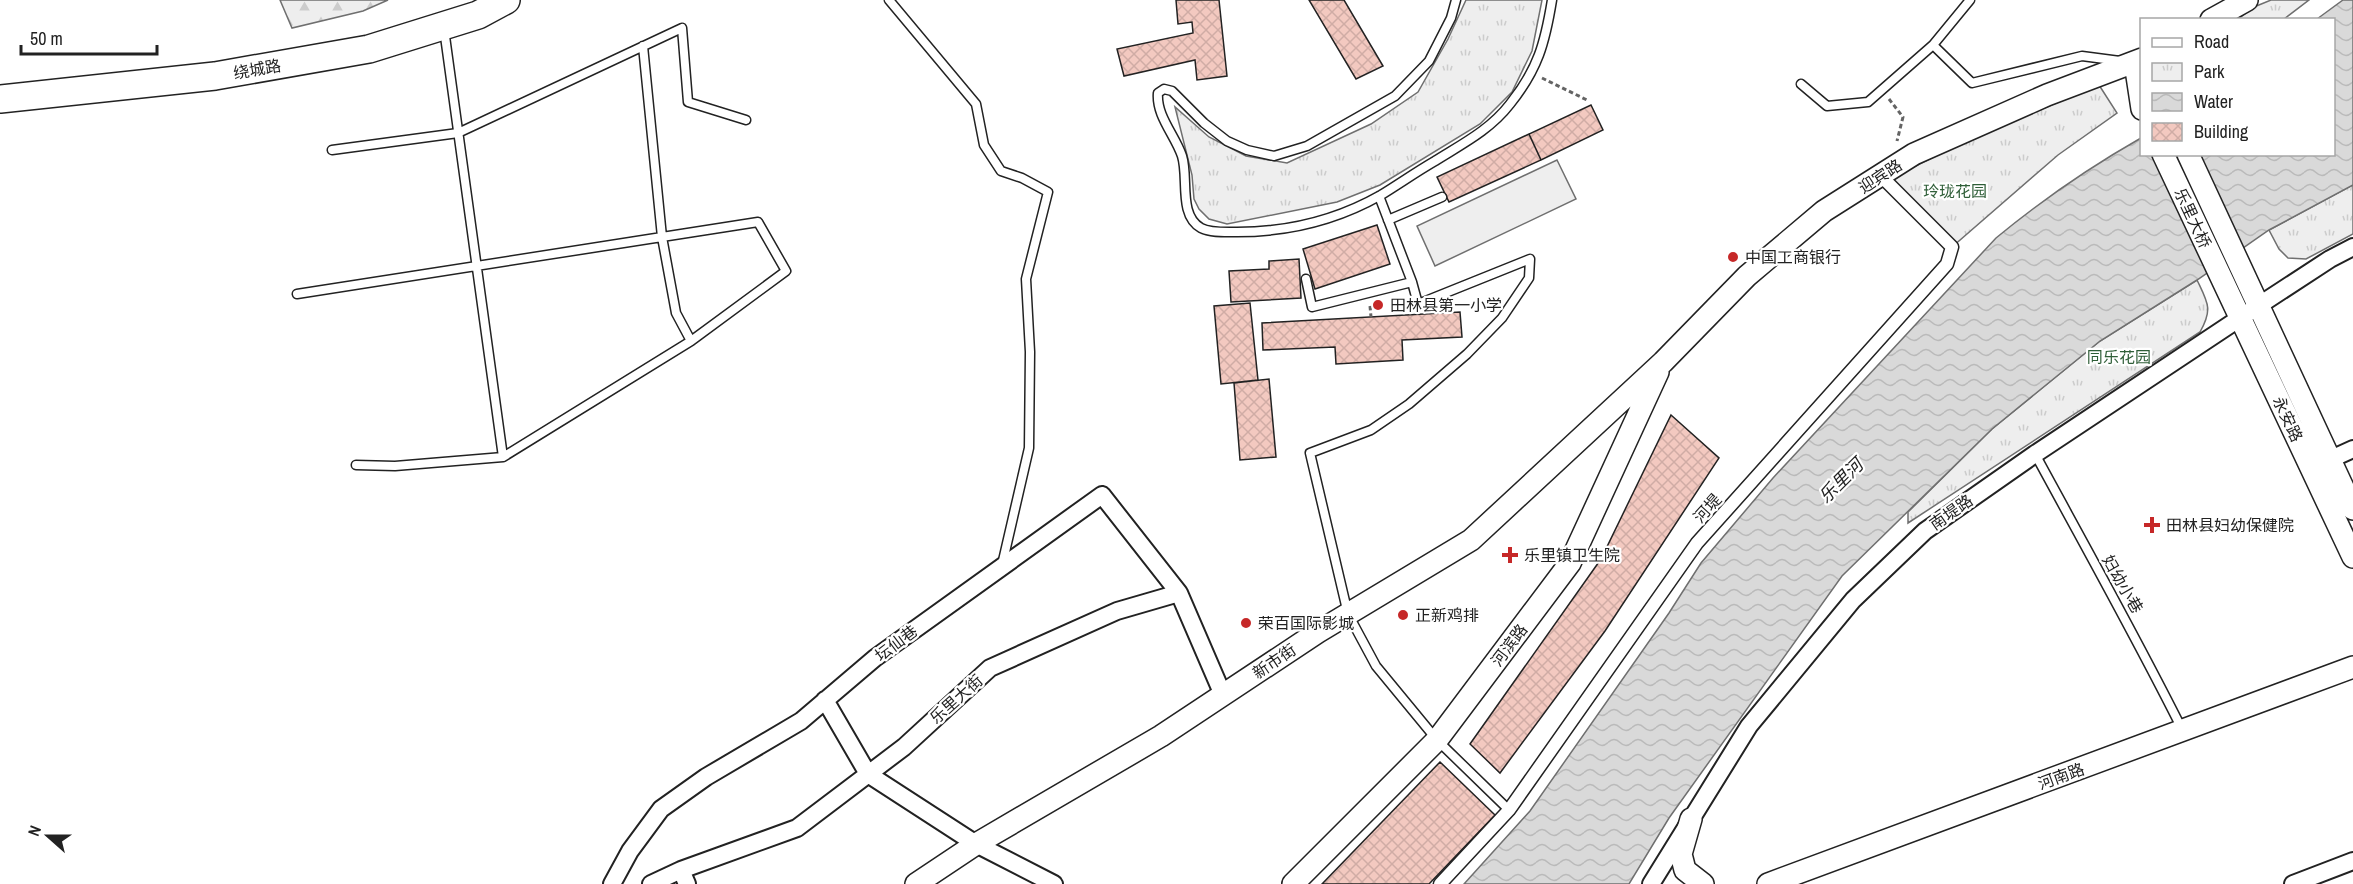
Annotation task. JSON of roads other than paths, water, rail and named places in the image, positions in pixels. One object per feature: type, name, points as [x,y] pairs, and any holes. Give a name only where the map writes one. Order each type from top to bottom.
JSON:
[{"type":"highway","name":"绕城路","points":[[0,99],[215,76],[369,48],[478,15],[506,0]]},
{"type":"street","points":[[2215,18],[2247,0]]},
{"type":"street","points":[[2139,64],[2140,86]]},
{"type":"street","name":"迎宾路","points":[[1663,362],[1756,269],[1824,211],[1914,154],[2047,95],[2139,64]]},
{"type":"street","name":"乐里大桥","points":[[2164,156],[2223,282]]},
{"type":"street","name":"乐里大桥","points":[[2189,156],[2242,272]]},
{"type":"street","name":"河堤","points":[[1440,884],[1509,810],[1698,543],[1947,264],[1952,247],[1886,172]]},
{"type":"street","name":"南堤路","points":[[1651,884],[1749,726],[1853,600],[1925,531],[2258,306],[2330,259],[2353,247]]},
{"type":"street","name":"永安路","points":[[2242,272],[2258,306],[2320,464],[2353,557]]},
{"type":"street","name":"永安路","points":[[2223,282],[2240,318],[2320,464],[2353,509]]},
{"type":"street","name":"新市街","points":[[916,884],[976,844],[1161,736],[1348,614],[1471,540],[1663,362]]},
{"type":"street","name":"河滨路","points":[[1293,884],[1437,740],[1570,563],[1663,362]]},
{"type":"street","points":[[1610,410],[1622,404],[1630,404],[1633,407],[1631,431]]},
{"type":"street","points":[[2320,464],[2353,449]]},
{"type":"street","name":"坛仙巷","points":[[612,884],[630,851],[661,809],[706,777],[801,721],[875,658],[1102,495],[1179,593]]},
{"type":"street","points":[[1179,593],[1223,695]]},
{"type":"street","name":"乐里大街","points":[[651,884],[684,877],[797,828],[904,747],[990,668],[1117,611],[1179,593]]},
{"type":"street","name":"河南路","points":[[1768,884],[1794,878],[2353,667]]},
{"type":"street","points":[[825,700],[868,774],[976,844],[1054,884]]},
{"type":"street","points":[[1691,819],[1681,854],[1685,870],[1703,884]]},
{"type":"street","points":[[2293,884],[2353,861]]},
{"type":"lane","points":[[889,0],[976,104],[984,145],[1001,171],[1022,178],[1048,192],[1026,279],[1030,352],[1029,448],[1002,568]]},
{"type":"lane","points":[[1456,0],[1451,18],[1429,61],[1395,96],[1307,146],[1274,156],[1247,150],[1227,141],[1204,123],[1172,91],[1164,89],[1158,93],[1160,110],[1183,157],[1189,216],[1202,229],[1224,232],[1258,232],[1290,228],[1333,218],[1379,196],[1483,131],[1509,106],[1532,74],[1546,33],[1552,0]]},
{"type":"lane","points":[[1801,84],[1827,106],[1868,102],[1933,45],[1970,0]]},
{"type":"lane","points":[[444,25],[503,457]]},
{"type":"lane","points":[[332,150],[458,133],[682,28],[688,102],[746,120]]},
{"type":"lane","points":[[1933,45],[1972,83],[2082,56],[2139,64]]},
{"type":"lane","points":[[643,46],[662,237],[676,313],[691,341]]},
{"type":"lane","points":[[1379,196],[1412,282],[1418,304],[1530,259],[1529,278],[1503,318],[1467,354],[1409,404],[1371,430],[1310,453],[1348,614],[1376,666],[1437,740],[1509,810]]},
{"type":"lane","points":[[1388,220],[1442,197]]},
{"type":"lane","points":[[297,294],[758,222],[786,270],[691,341],[503,457],[395,466],[356,465]]},
{"type":"lane","points":[[1306,279],[1312,307],[1412,282]]},
{"type":"lane","name":"妇幼小巷","points":[[2036,454],[2103,582],[2130,627],[2183,731]]},
{"type":"water","name":"乐里河","points":[[2343,0],[2353,0],[2353,185],[2269,230],[2197,280],[2100,341],[1992,429],[1842,576],[1669,818],[1629,884],[1464,884],[1530,811],[1669,613],[1701,563],[1773,478],[1996,238],[2067,185],[2140,139],[2140,156],[2335,156],[2335,18],[2318,18]]},
{"type":"place","name":"中国工商银行","points":[[1733,257]]},
{"type":"place","name":"田林县第一小学","points":[[1378,305]]},
{"type":"place","name":"田林县妇幼保健院","points":[[2152,525]]},
{"type":"place","name":"乐里镇卫生院","points":[[1510,555]]},
{"type":"place","name":"正新鸡排","points":[[1403,615]]},
{"type":"place","name":"荣百国际影城","points":[[1246,623]]},
{"type":"park label","name":"玲珑花园","points":[[1955,191]]},
{"type":"park label","name":"同乐花园","points":[[2119,357]]}]
